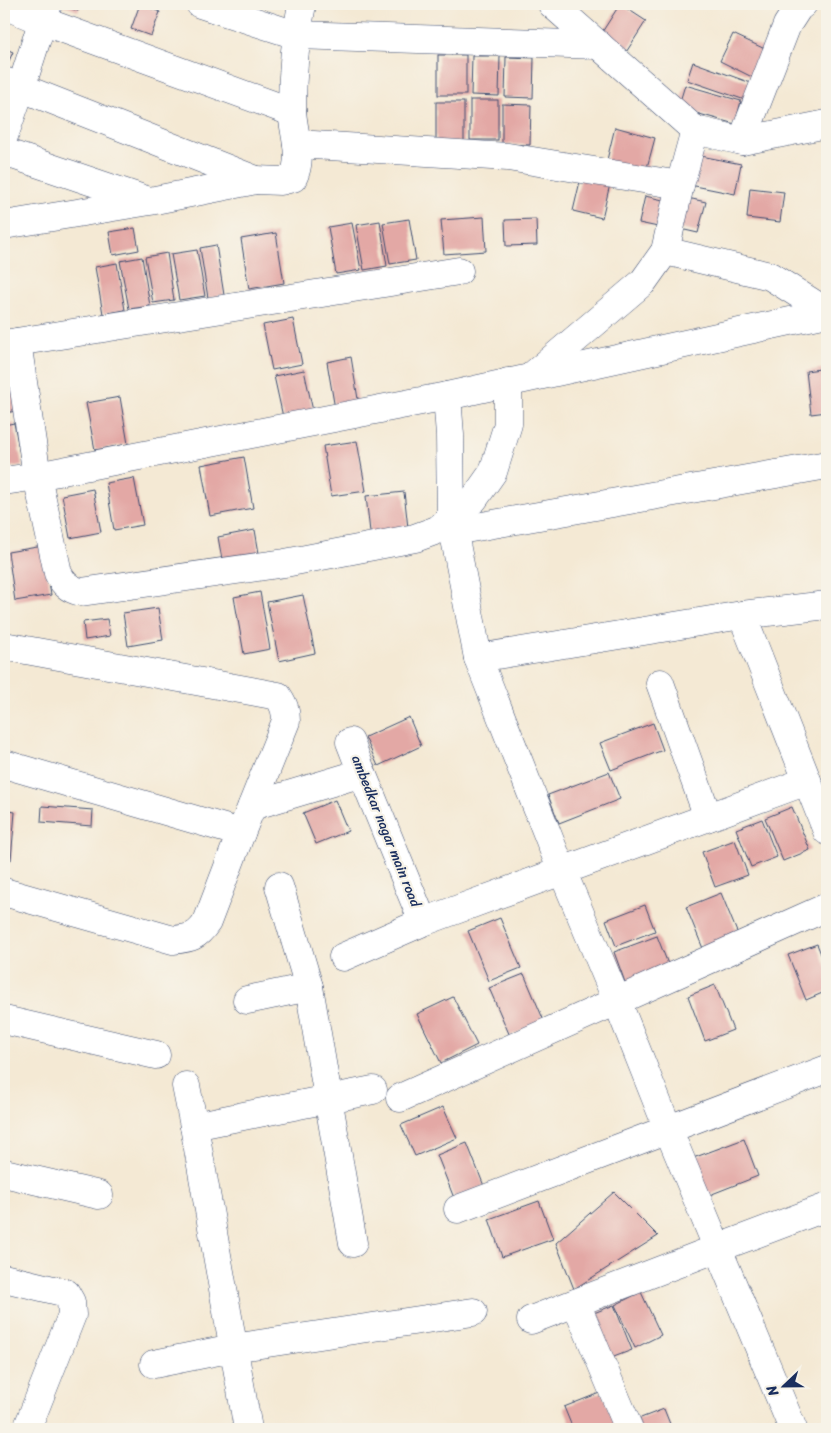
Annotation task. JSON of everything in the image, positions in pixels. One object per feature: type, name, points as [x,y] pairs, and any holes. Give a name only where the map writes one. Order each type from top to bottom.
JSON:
[{"type":"street","points":[[200,4],[296,35],[599,45]]},
{"type":"street","points":[[4,225],[150,202],[256,180],[281,182],[293,178],[297,170],[298,161],[292,112],[296,35],[302,4]]},
{"type":"street","points":[[552,4],[695,130],[742,141],[827,124]]},
{"type":"street","points":[[742,141],[787,26],[798,8],[803,4]]},
{"type":"street","points":[[4,5],[45,12],[292,112]]},
{"type":"street","points":[[4,136],[12,85],[45,12]]},
{"type":"street","points":[[12,85],[256,180]]},
{"type":"street","points":[[453,525],[493,472],[508,424],[518,380],[643,282],[665,251],[695,130]]},
{"type":"street","points":[[297,144],[508,157],[680,185]]},
{"type":"street","points":[[4,152],[150,202]]},
{"type":"street","points":[[665,251],[770,276],[827,312]]},
{"type":"street","points":[[459,271],[11,343],[58,573],[63,583],[72,590],[81,592],[285,563],[415,538],[453,525],[827,465]]},
{"type":"street","points":[[4,481],[447,396],[827,312]]},
{"type":"street","points":[[447,396],[453,525],[478,658],[562,871],[793,1429]]},
{"type":"street","points":[[478,658],[742,616],[827,605]]},
{"type":"street","points":[[742,616],[827,831]]},
{"type":"street","points":[[4,646],[278,696],[286,711],[286,721],[207,922],[200,932],[190,938],[173,940],[4,892]]},
{"type":"street","points":[[660,683],[708,817]]},
{"type":"street","name":"ambedkar nagar main road","points":[[350,742],[423,922],[807,781]]},
{"type":"street","points":[[4,764],[241,833]]},
{"type":"street","points":[[252,806],[362,773]]},
{"type":"street","points":[[279,886],[309,987],[353,1243]]},
{"type":"street","points":[[400,1098],[827,907]]},
{"type":"street","points":[[343,957],[423,922]]},
{"type":"street","points":[[247,1000],[309,987]]},
{"type":"street","points":[[4,1020],[156,1055]]},
{"type":"street","points":[[458,1209],[827,1069]]},
{"type":"street","points":[[186,1086],[248,1429]]},
{"type":"street","points":[[194,1126],[373,1090]]},
{"type":"street","points":[[4,1173],[99,1196]]},
{"type":"street","points":[[531,1320],[827,1208]]},
{"type":"street","points":[[4,1278],[66,1293],[71,1302],[72,1315],[27,1429]]},
{"type":"street","points":[[576,1303],[629,1429]]},
{"type":"street","points":[[154,1364],[233,1348],[473,1312]]},
{"type":"building","points":[[60,4],[81,4],[78,11]]},
{"type":"building","points":[[140,4],[160,12],[151,36],[131,29]]},
{"type":"building","points":[[620,4],[646,21],[623,57],[597,40]]},
{"type":"building","points":[[733,34],[767,50],[754,78],[720,61]]},
{"type":"building","points":[[4,48],[13,52],[4,72]]},
{"type":"building","points":[[438,55],[466,55],[466,95],[438,95]]},
{"type":"building","points":[[472,56],[500,56],[499,96],[471,95]]},
{"type":"building","points":[[506,57],[534,58],[533,98],[505,97]]},
{"type":"building","points":[[693,62],[751,83],[745,100],[687,80]]},
{"type":"building","points":[[685,85],[741,101],[735,124],[678,108]]},
{"type":"building","points":[[470,100],[498,100],[498,140],[470,140]]},
{"type":"building","points":[[436,102],[464,102],[464,142],[436,142]]},
{"type":"building","points":[[502,104],[531,105],[530,145],[502,144]]},
{"type":"building","points":[[615,127],[655,138],[645,175],[606,164]]},
{"type":"building","points":[[696,155],[741,164],[735,194],[690,185]]},
{"type":"building","points":[[581,177],[610,184],[602,218],[573,211]]},
{"type":"building","points":[[750,188],[784,192],[780,222],[747,218]]},
{"type":"building","points":[[645,196],[663,200],[658,227],[639,223]]},
{"type":"building","points":[[683,197],[706,202],[698,233],[676,228]]},
{"type":"building","points":[[484,217],[486,251],[444,254],[441,220]]},
{"type":"building","points":[[409,219],[416,260],[390,264],[383,223]]},
{"type":"building","points":[[536,219],[537,245],[506,246],[505,220]]},
{"type":"building","points":[[380,221],[387,266],[364,270],[356,225]]},
{"type":"building","points":[[352,223],[361,270],[336,274],[328,227]]},
{"type":"building","points":[[135,228],[139,250],[113,255],[109,232]]},
{"type":"building","points":[[276,233],[284,283],[249,289],[241,239]]},
{"type":"building","points":[[216,245],[224,295],[208,298],[200,248]]},
{"type":"building","points":[[197,250],[205,296],[179,300],[171,254]]},
{"type":"building","points":[[167,253],[174,300],[153,303],[145,257]]},
{"type":"building","points":[[142,257],[150,306],[129,309],[120,261]]},
{"type":"building","points":[[117,263],[125,310],[103,314],[95,267]]},
{"type":"building","points":[[293,319],[302,364],[272,370],[263,325]]},
{"type":"building","points":[[351,357],[359,405],[335,409],[327,362]]},
{"type":"building","points":[[8,360],[17,411],[4,413],[4,361]]},
{"type":"building","points":[[827,368],[827,412],[811,414],[806,371]]},
{"type":"building","points":[[304,370],[313,411],[283,417],[274,376]]},
{"type":"building","points":[[120,397],[128,444],[95,450],[86,403]]},
{"type":"building","points":[[14,423],[22,465],[4,468],[4,425]]},
{"type":"building","points":[[357,441],[366,491],[331,496],[323,446]]},
{"type":"building","points":[[244,457],[253,508],[210,516],[201,465]]},
{"type":"building","points":[[134,478],[143,525],[114,530],[106,483]]},
{"type":"building","points":[[93,489],[101,532],[70,538],[62,495]]},
{"type":"building","points":[[404,492],[409,537],[371,541],[366,496]]},
{"type":"building","points":[[255,530],[260,559],[223,565],[218,537]]},
{"type":"building","points":[[43,546],[51,595],[15,601],[8,552]]},
{"type":"building","points":[[260,592],[270,649],[244,654],[234,597]]},
{"type":"building","points":[[303,595],[315,653],[279,661],[267,602]]},
{"type":"building","points":[[158,608],[163,640],[128,646],[123,613]]},
{"type":"building","points":[[107,619],[110,636],[85,640],[83,622]]},
{"type":"building","points":[[409,717],[421,746],[378,766],[365,737]]},
{"type":"building","points":[[653,723],[663,750],[611,770],[600,743]]},
{"type":"building","points":[[609,772],[620,799],[559,823],[548,795]]},
{"type":"building","points":[[335,800],[348,831],[316,844],[303,813]]},
{"type":"building","points":[[42,806],[93,810],[92,826],[41,822]]},
{"type":"building","points":[[792,807],[810,850],[783,861],[765,818]]},
{"type":"building","points":[[4,810],[15,812],[11,860],[4,859]]},
{"type":"building","points":[[762,819],[777,857],[751,867],[736,829]]},
{"type":"building","points":[[735,840],[748,875],[715,887],[702,852]]},
{"type":"building","points":[[721,893],[739,937],[704,951],[686,907]]},
{"type":"building","points":[[645,905],[655,931],[616,946],[606,920]]},
{"type":"building","points":[[500,918],[521,968],[489,981],[468,931]]},
{"type":"building","points":[[657,936],[670,969],[626,985],[614,952]]},
{"type":"building","points":[[817,944],[827,969],[827,991],[806,1000],[788,955]]},
{"type":"building","points":[[524,974],[544,1021],[510,1036],[489,988]]},
{"type":"building","points":[[715,985],[733,1030],[705,1041],[688,996]]},
{"type":"building","points":[[453,997],[477,1045],[441,1063],[417,1014]]},
{"type":"building","points":[[443,1107],[457,1138],[415,1156],[401,1125]]},
{"type":"building","points":[[744,1139],[758,1176],[707,1196],[693,1158]]},
{"type":"building","points":[[467,1143],[484,1186],[454,1198],[437,1155]]},
{"type":"building","points":[[614,1192],[658,1236],[574,1289],[556,1243]]},
{"type":"building","points":[[539,1201],[553,1239],[502,1257],[489,1219]]},
{"type":"building","points":[[641,1292],[661,1335],[635,1348],[615,1305]]},
{"type":"building","points":[[614,1305],[632,1350],[606,1360],[589,1315]]},
{"type":"building","points":[[602,1392],[615,1424],[601,1429],[573,1429],[564,1407]]},
{"type":"building","points":[[664,1409],[672,1429],[636,1429],[633,1421]]}]
